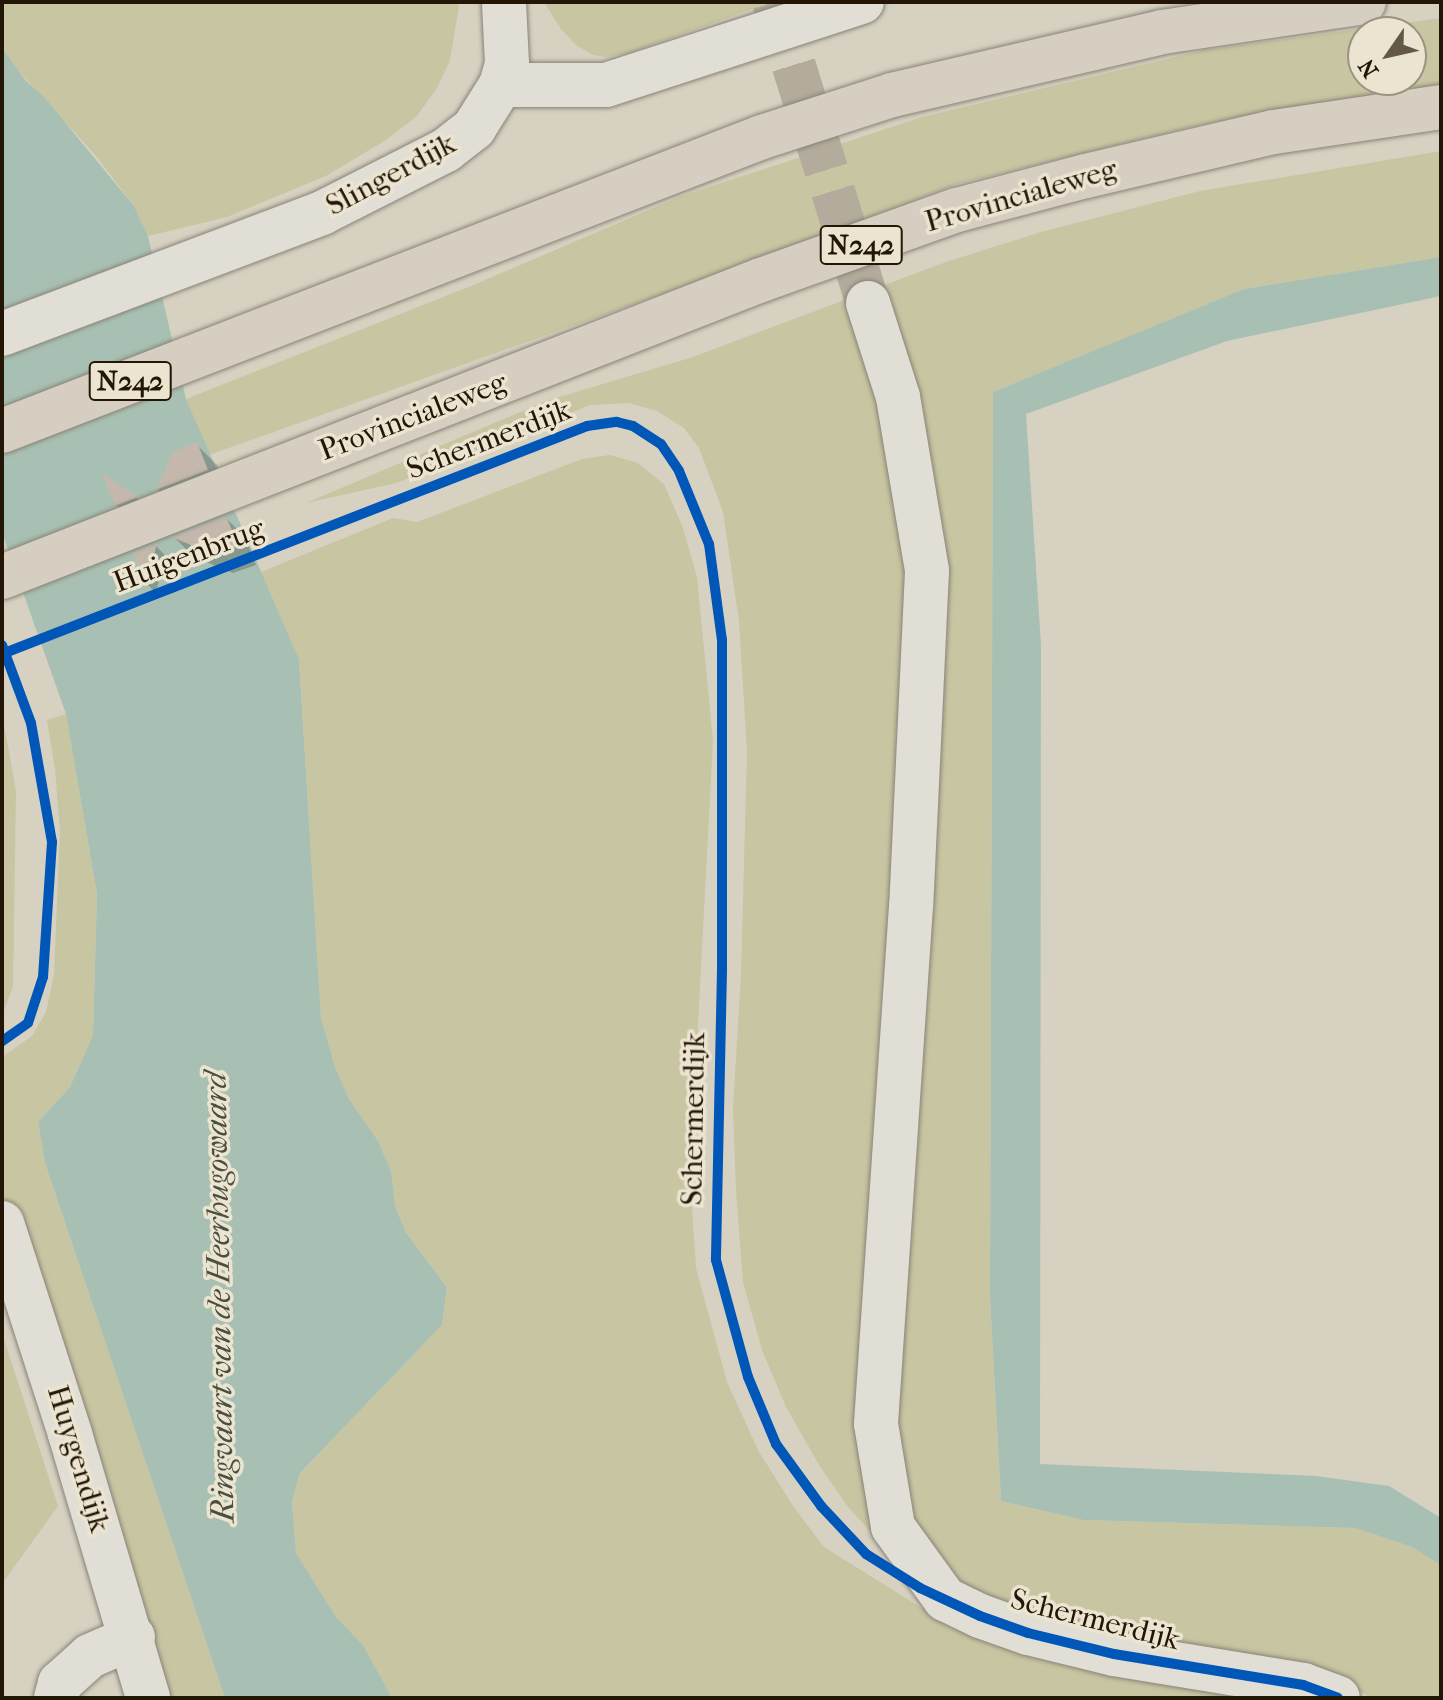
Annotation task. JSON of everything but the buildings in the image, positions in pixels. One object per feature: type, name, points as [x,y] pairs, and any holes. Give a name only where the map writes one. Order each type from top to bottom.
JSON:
[{"type":"highway","name":"N242","points":[[2,431],[762,137],[892,95],[1162,32],[1364,2]]},
{"type":"highway","name":"Provincialeweg","points":[[303,460],[761,280],[957,210],[1274,132],[1441,107]]},
{"type":"highway","name":"Huigenbrug","points":[[2,577],[303,460]]},
{"type":"street","name":"Slingerdijk","points":[[2,334],[322,213],[426,162],[474,128],[501,85],[507,64],[504,2]]},
{"type":"street","points":[[501,85],[606,85],[862,2]]},
{"type":"street","name":"Schermerdijk","points":[[868,303],[898,397],[927,571],[911,906],[876,1424],[883,1487],[893,1527],[945,1599],[980,1616],[1028,1633],[1114,1654],[1303,1685],[1338,1698]]},
{"type":"street","name":"Huygendijk","points":[[2,1223],[133,1637],[148,1698]]},
{"type":"street","points":[[56,1698],[60,1683],[90,1656],[133,1637]]},
{"type":"shaded area","points":[[2,2],[458,2],[459,7],[450,60],[437,88],[417,116],[386,140],[326,176],[227,217],[148,236],[134,206],[96,156],[9,61],[2,48]]},
{"type":"shaded area","points":[[544,2],[772,2],[629,53],[606,57],[593,55],[576,45],[561,29]]},
{"type":"shaded area","points":[[1441,18],[1441,87],[1427,89],[1427,20]]},
{"type":"shaded area","points":[[1347,31],[1347,96],[1375,96],[1279,109],[1195,126],[957,184],[786,250],[209,455],[186,399],[471,286],[679,197],[922,117],[1205,50]]},
{"type":"shaded area","points":[[1441,151],[1441,257],[1244,289],[993,392],[990,1297],[1001,1501],[1083,1520],[1355,1528],[1412,1547],[1441,1565],[1441,1698],[1372,1698],[1358,1691],[1101,1640],[992,1605],[878,1540],[848,1507],[819,1465],[786,1407],[762,1350],[743,1282],[736,1191],[733,1108],[741,975],[747,751],[739,621],[723,512],[699,448],[684,428],[657,411],[629,403],[590,405],[396,483],[306,503],[546,401],[693,357],[946,262],[1041,232],[1200,191]]},
{"type":"shaded area","points":[[610,455],[638,463],[664,484],[683,528],[697,577],[713,740],[690,1176],[696,1268],[727,1382],[758,1450],[793,1506],[824,1547],[925,1610],[998,1642],[1237,1698],[392,1698],[363,1645],[336,1617],[296,1553],[292,1501],[300,1473],[442,1325],[447,1287],[406,1233],[395,1206],[391,1171],[378,1141],[349,1099],[335,1067],[321,1018],[299,659],[261,572],[393,518],[417,522],[582,459]]},
{"type":"shaded area","points":[[2,713],[16,791],[13,987],[2,1015]]},
{"type":"shaded area","points":[[66,714],[97,894],[93,1035],[70,1087],[38,1122],[45,1163],[225,1698],[165,1698],[47,1326],[2,1202],[2,1057],[32,1036],[46,1012],[54,974],[60,832],[47,720]]},
{"type":"shaded area","points":[[2,1333],[58,1506],[2,1584]]},
{"type":"water","name":"Ringvaart van de Heerhugowaard","points":[[2,48],[25,80],[45,98],[134,206],[148,236],[186,399],[299,659],[321,1018],[335,1067],[349,1099],[378,1141],[391,1171],[395,1206],[406,1233],[447,1287],[442,1325],[300,1473],[292,1501],[296,1553],[336,1617],[363,1645],[392,1698],[225,1698],[45,1163],[38,1122],[70,1087],[93,1035],[97,894],[66,714],[2,533]]},
{"type":"water","points":[[1441,257],[1441,296],[1227,341],[1026,414],[1041,645],[1040,1464],[1316,1476],[1389,1486],[1441,1518],[1441,1565],[1412,1547],[1355,1528],[1083,1520],[1001,1501],[990,1297],[993,392],[1244,289]]},
{"type":"tunnel","points":[[774,2],[868,303]]},
{"type":"cycle path","points":[[2,654],[587,426],[617,422],[633,426],[661,444],[679,471],[709,544],[722,640],[722,970],[716,1260],[748,1377],[776,1444],[821,1506],[866,1554],[920,1588],[980,1616],[1028,1633],[1114,1654],[1303,1685],[1338,1698]]},
{"type":"cycle path","points":[[2,645],[31,723],[52,842],[43,977],[28,1023],[2,1041]]}]
